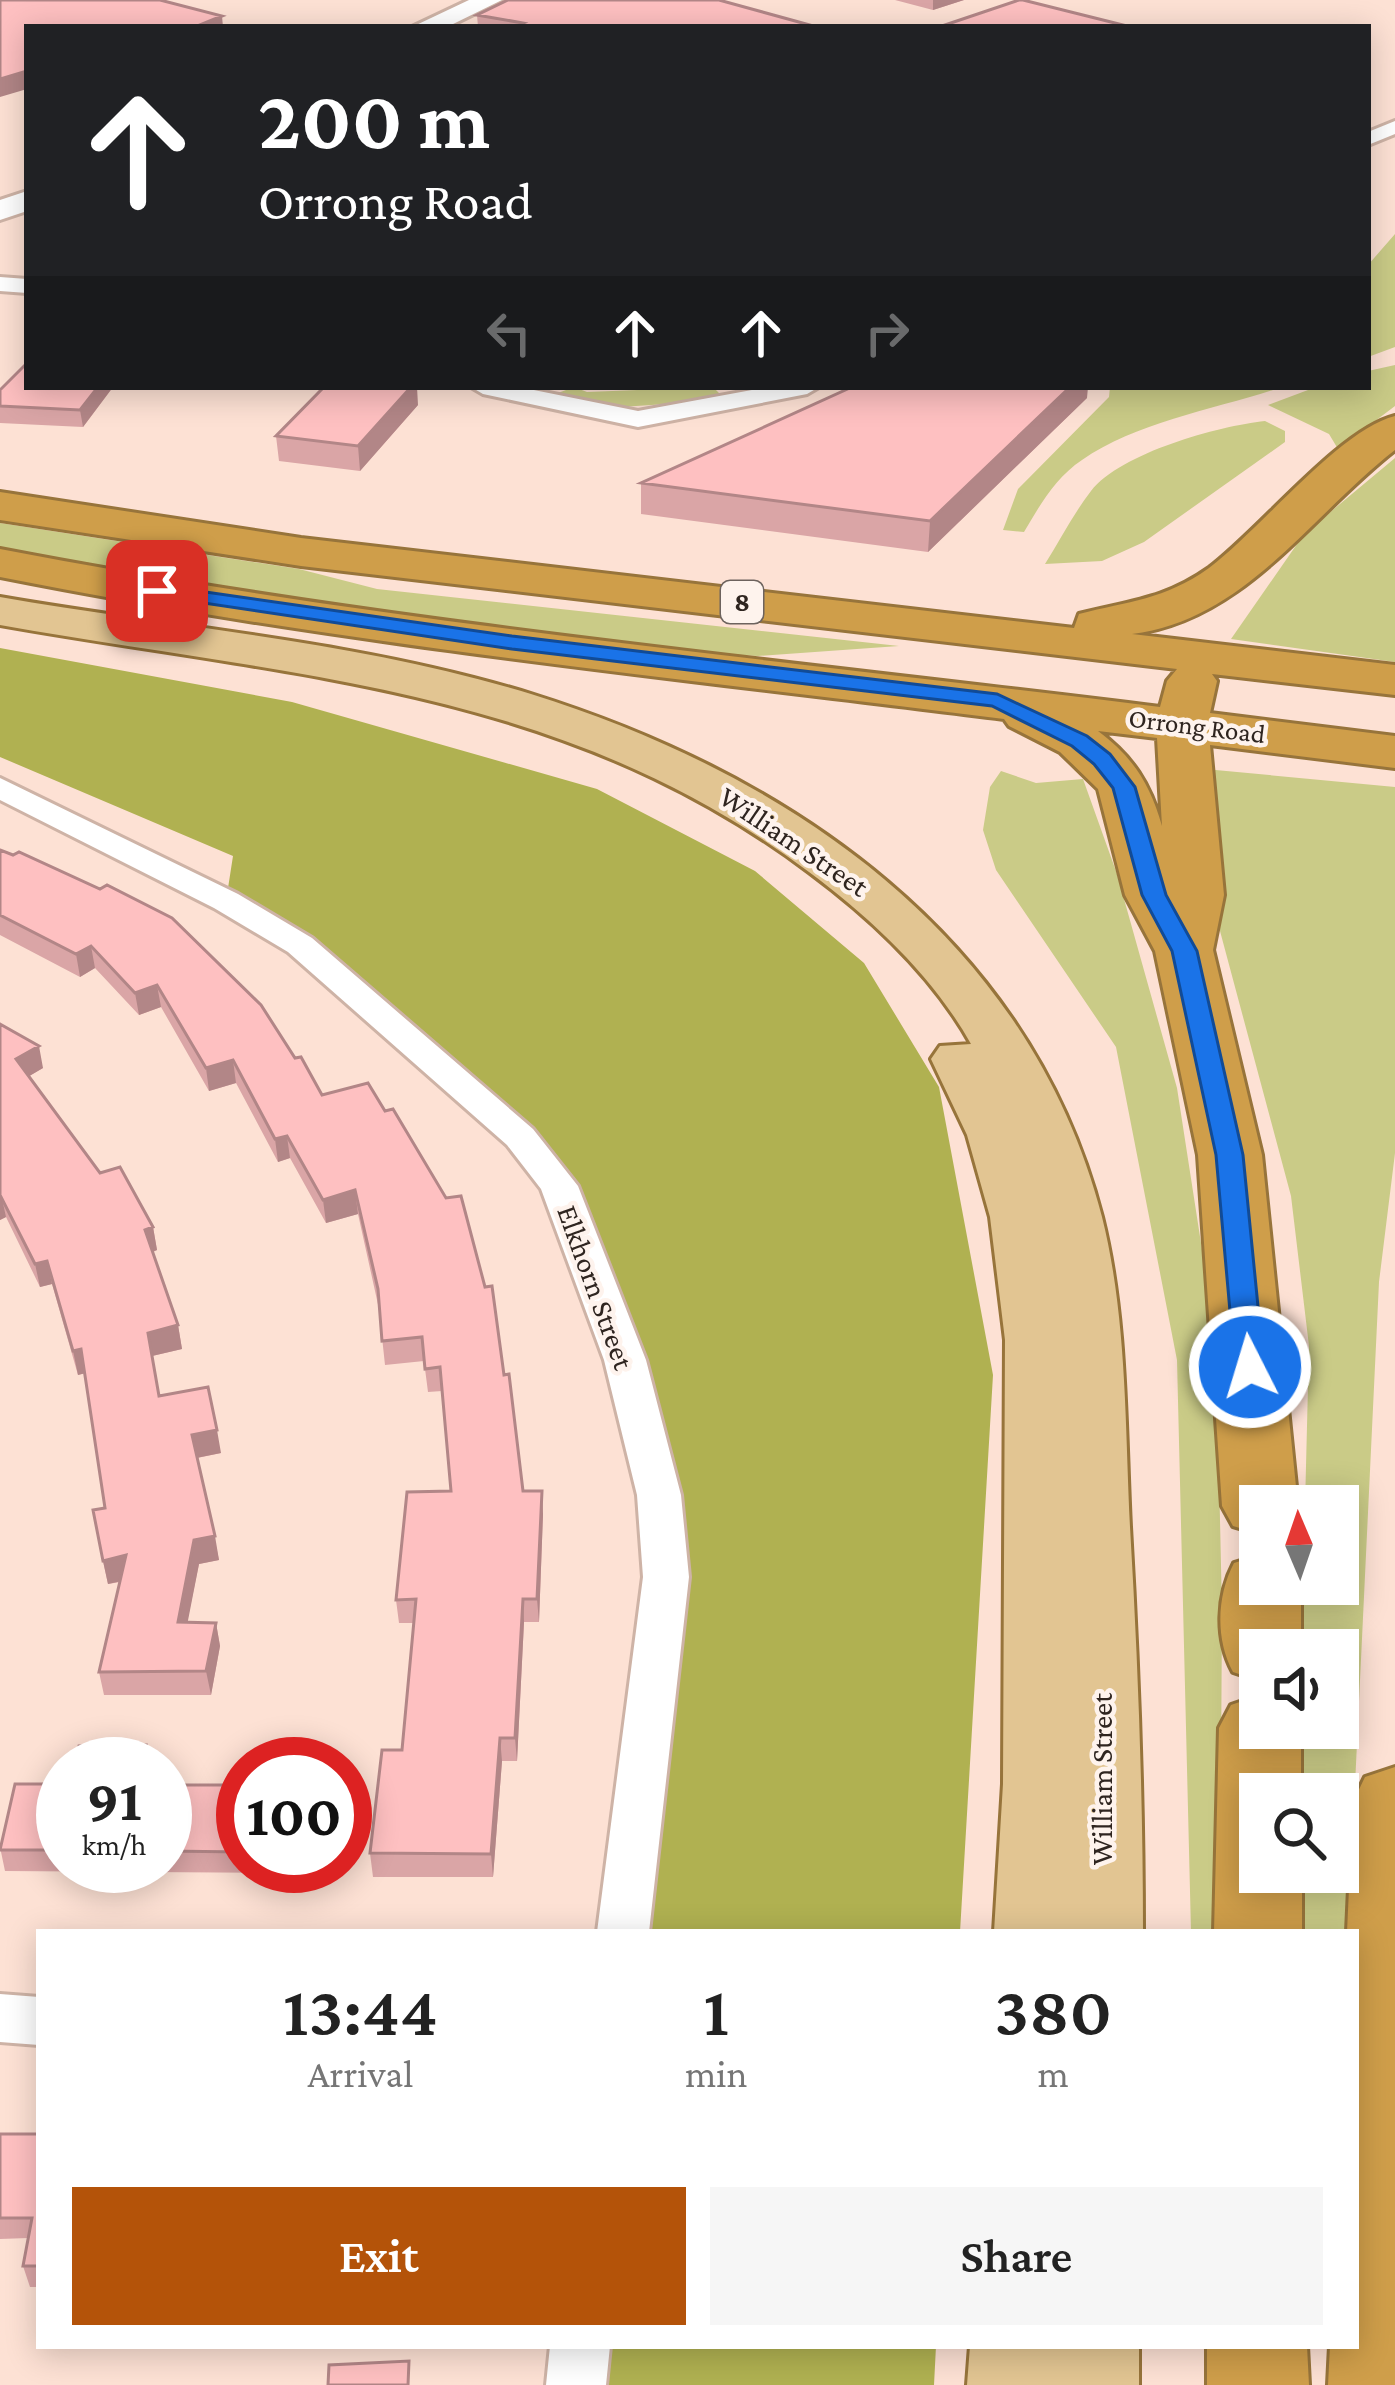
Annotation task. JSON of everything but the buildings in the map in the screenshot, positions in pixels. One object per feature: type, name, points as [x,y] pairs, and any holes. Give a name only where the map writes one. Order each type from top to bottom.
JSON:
[{"type":"highway","points":[[942,624],[1112,624],[1178,608],[1227,580],[1360,452],[1395,429]]},
{"type":"highway","name":"8","points":[[0,506],[301,552],[1395,680]]},
{"type":"highway","name":"Orrong Road","points":[[0,563],[112,585],[512,643],[1395,752]]},
{"type":"highway","points":[[1184,951],[1195,896],[1182,724],[1199,655],[1227,580]]},
{"type":"highway","points":[[997,700],[1079,741],[1102,759],[1124,787],[1154,895],[1184,951],[1230,1155],[1258,1485]]},
{"type":"highway","points":[[1258,1929],[1260,1749]]},
{"type":"highway","points":[[1379,2385],[1395,1802]]},
{"type":"highway","points":[[1257,2349],[1258,2385]]},
{"type":"main road","name":"William Street","points":[[0,611],[355,666],[436,683],[567,722],[724,792],[811,845],[887,904],[954,977],[1012,1064],[1046,1134],[1070,1216],[1089,1390],[1104,1782],[1101,1929]]},
{"type":"main road","name":"William Street","points":[[0,639],[417,709],[496,728],[597,764],[782,858],[850,915],[919,987],[960,1055],[998,1136],[1022,1217],[1039,1340],[1043,1784],[1036,1929]]},
{"type":"main road","points":[[1016,2385],[1018,2349]]},
{"type":"main road","points":[[1090,2385],[1091,2349]]},
{"type":"street","points":[[432,24],[490,0]]},
{"type":"street","points":[[498,390],[638,419],[791,390]]},
{"type":"street","name":"Elkhorn Street","points":[[0,788],[226,901],[300,945],[520,1137],[559,1186],[625,1360],[659,1495],[666,1577],[623,1929]]},
{"type":"street","points":[[0,2018],[36,2020]]},
{"type":"street","points":[[576,2385],[580,2349]]},
{"type":"green space","points":[[1395,234],[1395,347],[1371,356],[1371,262]]},
{"type":"green space","points":[[1395,365],[1395,406],[1338,449],[1329,434],[1268,405],[1308,390],[1371,390],[1371,370]]},
{"type":"green space","points":[[566,390],[716,390],[726,400],[621,407],[550,396]]},
{"type":"green space","points":[[1110,390],[1272,390],[1153,426],[1104,447],[1064,475],[1024,532],[1003,530],[1018,489],[1109,397]]},
{"type":"green space","points":[[1265,421],[1285,431],[1285,442],[1144,542],[1102,561],[1045,564],[1073,517],[1105,477],[1147,453],[1197,435]]},
{"type":"green space","points":[[1395,458],[1395,662],[1231,639],[1304,534]]},
{"type":"green space","points":[[0,523],[299,569],[377,589],[899,646],[758,656],[668,652],[126,580],[0,554]]},
{"type":"green space","points":[[1194,768],[1395,787],[1395,1153],[1379,1282],[1359,1701],[1359,1629],[1302,1629],[1303,1605],[1359,1605],[1359,1485],[1306,1485],[1309,1346],[1291,1196],[1220,931]]},
{"type":"green space","points":[[1001,771],[1036,783],[1083,779],[1117,874],[1177,1088],[1216,1340],[1222,1610],[1220,1929],[1191,1929],[1177,1360],[1116,1047],[996,870],[983,830],[990,787]]},
{"type":"green space","points":[[1301,1749],[1357,1749],[1356,1773],[1302,1773]]},
{"type":"green space","points":[[1303,1893],[1350,1893],[1348,1929],[1304,1929]]},
{"type":"shaded area","points":[[0,648],[292,702],[597,789],[755,871],[864,963],[939,1087],[993,1375],[960,1929],[623,1929],[666,1577],[625,1360],[520,1137],[226,901],[233,856],[0,757]]},
{"type":"shaded area","points":[[592,2349],[936,2349],[934,2385],[590,2385]]},
{"type":"route","points":[[157,591],[512,643],[997,700],[1079,741],[1102,759],[1124,787],[1154,895],[1184,951],[1198,1001],[1230,1155],[1250,1367]]}]
